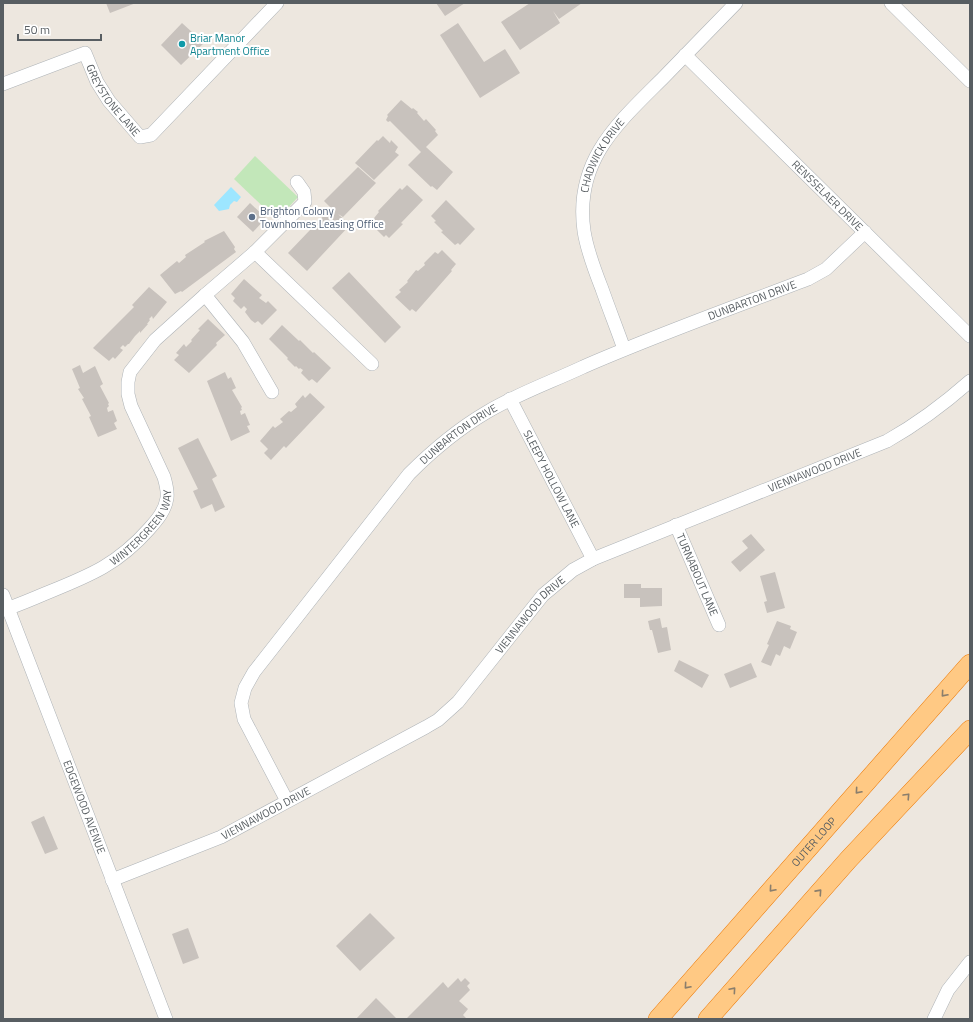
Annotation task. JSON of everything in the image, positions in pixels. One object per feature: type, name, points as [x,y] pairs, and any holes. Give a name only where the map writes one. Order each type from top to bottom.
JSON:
[{"type":"highway","name":"OUTER LOOP","points":[[658,1019],[970,664]]},
{"type":"highway","points":[[708,1019],[848,860],[970,730]]},
{"type":"street","name":"GREYSTONE LANE","points":[[3,84],[85,53],[97,82],[109,101],[140,137],[151,135],[277,3]]},
{"type":"street","name":"CHADWICK DRIVE","points":[[624,349],[596,274],[587,245],[583,220],[584,192],[588,176],[597,154],[614,127],[736,3]]},
{"type":"street","points":[[891,3],[970,81]]},
{"type":"street","name":"RENSSELAER DRIVE","points":[[685,55],[970,336]]},
{"type":"street","name":"WINTERGREEN WAY","points":[[6,609],[88,576],[116,560],[136,544],[160,518],[167,498],[167,488],[164,477],[131,406],[128,394],[130,372],[136,362],[156,340],[204,295],[255,252],[305,202],[304,192],[297,182]]},
{"type":"street","name":"DUNBARTON DRIVE","points":[[287,801],[244,719],[241,703],[245,688],[254,672],[409,474],[429,454],[472,421],[510,399],[624,349],[808,279],[826,269],[864,232]]},
{"type":"street","points":[[255,252],[372,364]]},
{"type":"street","points":[[204,295],[243,342],[272,392]]},
{"type":"street","name":"VIENNAWOOD DRIVE","points":[[112,880],[220,837],[438,720],[458,702],[543,595],[573,570],[593,559],[887,441],[933,413],[970,381]]},
{"type":"street","name":"SLEEPY HOLLOW LANE","points":[[510,399],[593,559]]},
{"type":"street","name":"TURNABOUT LANE","points":[[676,525],[719,625]]},
{"type":"street","name":"EDGEWOOD AVENUE","points":[[3,595],[6,609],[166,1019]]},
{"type":"street","points":[[934,1019],[948,990],[970,962]]},
{"type":"green space","points":[[255,156],[298,197],[277,220],[234,179]]},
{"type":"water","points":[[231,187],[241,197],[237,202],[234,201],[230,205],[229,209],[219,211],[214,205]]},
{"type":"building","points":[[106,3],[136,3],[110,13]]},
{"type":"building","points":[[436,3],[465,3],[445,16]]},
{"type":"building","points":[[530,3],[582,3],[559,19],[553,11],[560,23],[520,50],[501,22]]},
{"type":"building","name":"Briar Manor Apartment Office","points":[[182,23],[204,43],[181,65],[161,45]]},
{"type":"building","points":[[458,23],[484,62],[505,49],[520,73],[480,98],[440,35]]},
{"type":"building","points":[[401,100],[418,112],[417,113],[424,121],[426,119],[436,130],[435,131],[438,135],[421,152],[390,121],[388,122],[386,120],[387,115]]},
{"type":"building","points":[[383,136],[390,143],[391,140],[398,147],[395,152],[399,155],[374,180],[355,163],[377,140],[378,141]]},
{"type":"building","points":[[426,147],[453,172],[437,190],[432,186],[431,187],[408,165]]},
{"type":"building","points":[[358,167],[376,183],[343,217],[338,214],[350,225],[307,271],[288,253],[331,208],[324,201]]},
{"type":"building","points":[[407,185],[423,200],[389,238],[386,235],[384,237],[370,223],[379,212],[378,211],[400,188],[402,190]]},
{"type":"building","points":[[446,200],[475,229],[460,245],[458,243],[455,245],[441,232],[443,231],[434,222],[436,221],[431,216]]},
{"type":"building","name":"Brighton Colony Townhomes Leasing Office","points":[[250,203],[266,218],[253,232],[237,217]]},
{"type":"building","points":[[224,231],[235,247],[234,249],[236,252],[182,292],[181,291],[175,294],[160,275],[177,261],[179,263],[186,257],[185,255],[205,242],[204,241]]},
{"type":"building","points":[[442,250],[456,264],[451,270],[452,271],[416,312],[412,309],[410,311],[395,297],[401,292],[399,290],[408,282],[407,281],[416,270],[418,271],[425,265],[424,263],[435,252],[438,254]]},
{"type":"building","points":[[349,272],[401,327],[385,343],[332,288]]},
{"type":"building","points":[[244,279],[262,295],[259,298],[266,303],[268,301],[277,310],[262,325],[258,321],[255,323],[251,320],[245,312],[247,309],[244,306],[241,309],[233,301],[235,298],[231,294]]},
{"type":"building","points":[[149,287],[167,302],[153,319],[152,316],[149,319],[148,324],[129,344],[125,347],[123,345],[120,348],[123,350],[115,359],[113,357],[109,361],[93,348],[134,307],[132,305]]},
{"type":"building","points":[[208,319],[225,335],[189,373],[174,360],[179,355],[176,353],[184,344],[186,347],[192,341],[191,340],[200,330],[198,329]]},
{"type":"building","points":[[282,325],[331,368],[317,383],[312,379],[309,381],[301,373],[303,370],[296,366],[295,367],[269,339]]},
{"type":"building","points":[[80,365],[83,373],[95,366],[103,384],[100,386],[109,403],[107,408],[108,412],[113,410],[117,421],[114,423],[117,429],[98,437],[89,417],[91,416],[82,399],[84,398],[78,389],[80,388],[72,369]]},
{"type":"building","points":[[225,372],[228,379],[231,377],[236,388],[232,390],[242,407],[242,410],[240,411],[241,415],[245,413],[250,425],[247,426],[250,432],[231,441],[207,381]]},
{"type":"building","points":[[310,393],[325,407],[286,448],[284,446],[271,460],[264,453],[268,449],[260,441],[273,426],[275,428],[283,422],[280,419],[289,411],[291,412],[297,407],[295,404],[303,395],[305,398]]},
{"type":"building","points":[[198,438],[217,476],[212,479],[225,507],[215,512],[212,504],[201,509],[193,491],[198,489],[178,448]]},
{"type":"building","points":[[751,534],[765,550],[740,572],[731,562],[748,548],[742,541]]},
{"type":"building","points":[[775,572],[785,608],[767,613],[764,602],[767,601],[760,576]]},
{"type":"building","points":[[624,584],[641,584],[641,588],[662,588],[662,606],[640,607],[640,598],[624,598]]},
{"type":"building","points":[[660,618],[662,628],[667,627],[671,650],[658,653],[648,621]]},
{"type":"building","points":[[777,621],[791,626],[790,629],[797,632],[790,649],[784,646],[780,656],[776,654],[771,666],[761,662],[769,645],[767,644]]},
{"type":"building","points":[[679,660],[709,675],[702,688],[674,671]]},
{"type":"building","points":[[751,663],[757,677],[730,688],[724,674]]},
{"type":"building","points":[[44,816],[58,849],[45,854],[31,822]]},
{"type":"building","points":[[370,913],[395,938],[360,971],[336,946]]},
{"type":"building","points":[[188,928],[199,958],[183,964],[172,934]]},
{"type":"building","points":[[458,978],[461,982],[465,978],[470,983],[467,986],[470,990],[459,1001],[468,1009],[463,1015],[467,1019],[406,1019],[443,982],[448,988]]},
{"type":"building","points":[[376,998],[397,1019],[356,1019]]},
{"type":"place","name":"Briar Manor Apartment Office","points":[[182,44]]},
{"type":"place","name":"Brighton Colony Townhomes Leasing Office","points":[[252,217]]}]
